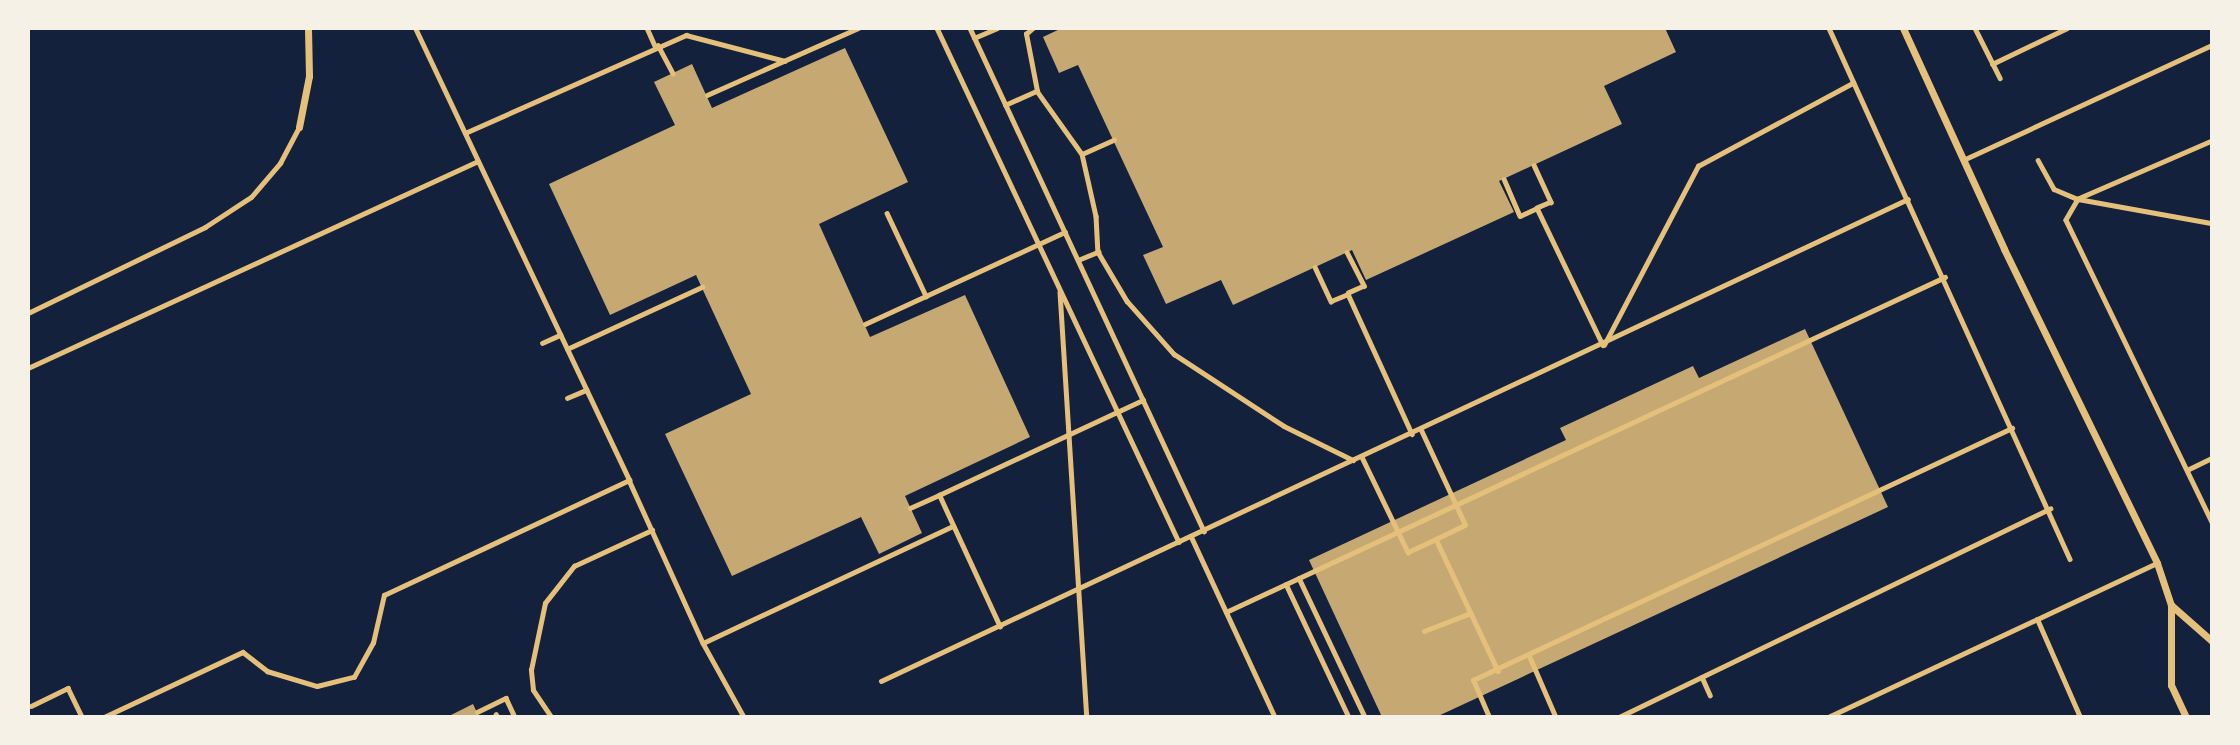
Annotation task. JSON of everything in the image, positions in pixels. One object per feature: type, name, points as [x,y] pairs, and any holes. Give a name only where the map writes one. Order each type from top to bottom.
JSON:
[{"type":"street","points":[[299,127],[309,76],[308,28]]},
{"type":"street","points":[[1903,28],[1963,160],[2157,563],[2171,605],[2171,685],[2186,717]]},
{"type":"street","points":[[2171,605],[2212,641]]},
{"type":"lane","points":[[1963,160],[2212,45]]},
{"type":"lane","points":[[28,313],[205,227],[251,197],[280,163],[299,127]]},
{"type":"lane","points":[[1828,717],[2157,563]]},
{"type":"lane","points":[[2036,619],[2080,717]]},
{"type":"path","points":[[415,28],[629,480],[703,643],[744,717]]},
{"type":"path","points":[[647,28],[673,73]]},
{"type":"path","points":[[707,95],[858,28]]},
{"type":"path","points":[[937,28],[1179,542]]},
{"type":"path","points":[[970,28],[1204,531]]},
{"type":"path","points":[[974,38],[997,28]]},
{"type":"path","points":[[1033,28],[1026,34],[1037,91],[1082,155],[1098,251],[1127,301],[1174,355],[1284,426],[1354,461]]},
{"type":"path","points":[[1829,28],[2050,509],[2070,559]]},
{"type":"path","points":[[1975,28],[2000,78]]},
{"type":"path","points":[[1992,64],[2067,28]]},
{"type":"path","points":[[465,133],[686,35],[785,61]]},
{"type":"path","points":[[1603,345],[1698,166],[1853,83]]},
{"type":"path","points":[[1005,105],[1037,91]]},
{"type":"path","points":[[1082,155],[1114,140]]},
{"type":"path","points":[[2212,141],[2078,199],[2066,220],[2212,522]]},
{"type":"path","points":[[2036,156],[2054,189],[2078,199],[2212,223]]},
{"type":"path","points":[[28,368],[478,161]]},
{"type":"path","points":[[1504,179],[1520,216],[1551,202],[1534,165]]},
{"type":"path","points":[[881,681],[1908,200]]},
{"type":"path","points":[[1538,208],[1603,345]]},
{"type":"path","points":[[887,213],[926,296]]},
{"type":"path","points":[[865,324],[1065,232]]},
{"type":"path","points":[[1078,260],[1098,251]]},
{"type":"path","points":[[1315,267],[1331,301],[1364,286],[1348,252]]},
{"type":"path","points":[[1226,612],[1945,278]]},
{"type":"path","points":[[1060,286],[1077,591],[1087,717]]},
{"type":"path","points":[[567,349],[702,287]]},
{"type":"path","points":[[1348,293],[1412,434]]},
{"type":"path","points":[[542,343],[560,335]]},
{"type":"path","points":[[567,398],[586,390]]},
{"type":"path","points":[[910,508],[1143,400]]},
{"type":"path","points":[[1489,717],[1473,681],[2012,428]]},
{"type":"path","points":[[1362,457],[1408,552],[1436,539],[1465,525],[1421,429]]},
{"type":"path","points":[[2187,470],[2212,458]]},
{"type":"path","points":[[104,717],[243,652],[267,671],[317,686],[354,677],[373,643],[384,595],[629,480]]},
{"type":"path","points":[[939,495],[1000,626]]},
{"type":"path","points":[[1619,717],[2050,509]]},
{"type":"path","points":[[703,643],[953,526]]},
{"type":"path","points":[[551,717],[533,690],[531,670],[545,603],[575,566],[652,530]]},
{"type":"path","points":[[1192,536],[1275,717]]},
{"type":"path","points":[[1436,539],[1498,671]]},
{"type":"path","points":[[1299,578],[1365,717]]},
{"type":"path","points":[[1286,584],[1349,717]]},
{"type":"path","points":[[1424,631],[1471,613]]},
{"type":"path","points":[[1529,655],[1556,717]]},
{"type":"path","points":[[1702,677],[1710,695]]},
{"type":"path","points":[[31,706],[68,688],[82,717]]},
{"type":"path","points":[[477,712],[506,698],[515,717]]},
{"type":"path","points":[[1631,711],[1634,717]]},
{"type":"building","points":[[1062,28],[1665,28],[1676,52],[1604,86],[1622,124],[1499,181],[1514,212],[1366,280],[1352,250],[1233,305],[1221,280],[1166,304],[1143,255],[1163,247],[1078,65],[1059,73],[1043,37]]},
{"type":"building","points":[[845,48],[908,182],[819,224],[870,337],[965,295],[1030,437],[905,496],[922,533],[879,554],[861,517],[732,576],[665,434],[751,394],[696,275],[610,315],[549,184],[675,125],[654,82],[692,64],[712,108]]},
{"type":"building","points":[[1805,329],[1888,507],[1436,717],[1382,717],[1309,560],[1566,440],[1560,428],[1693,366],[1699,378]]},
{"type":"building","points":[[473,704],[479,717],[447,717]]}]
